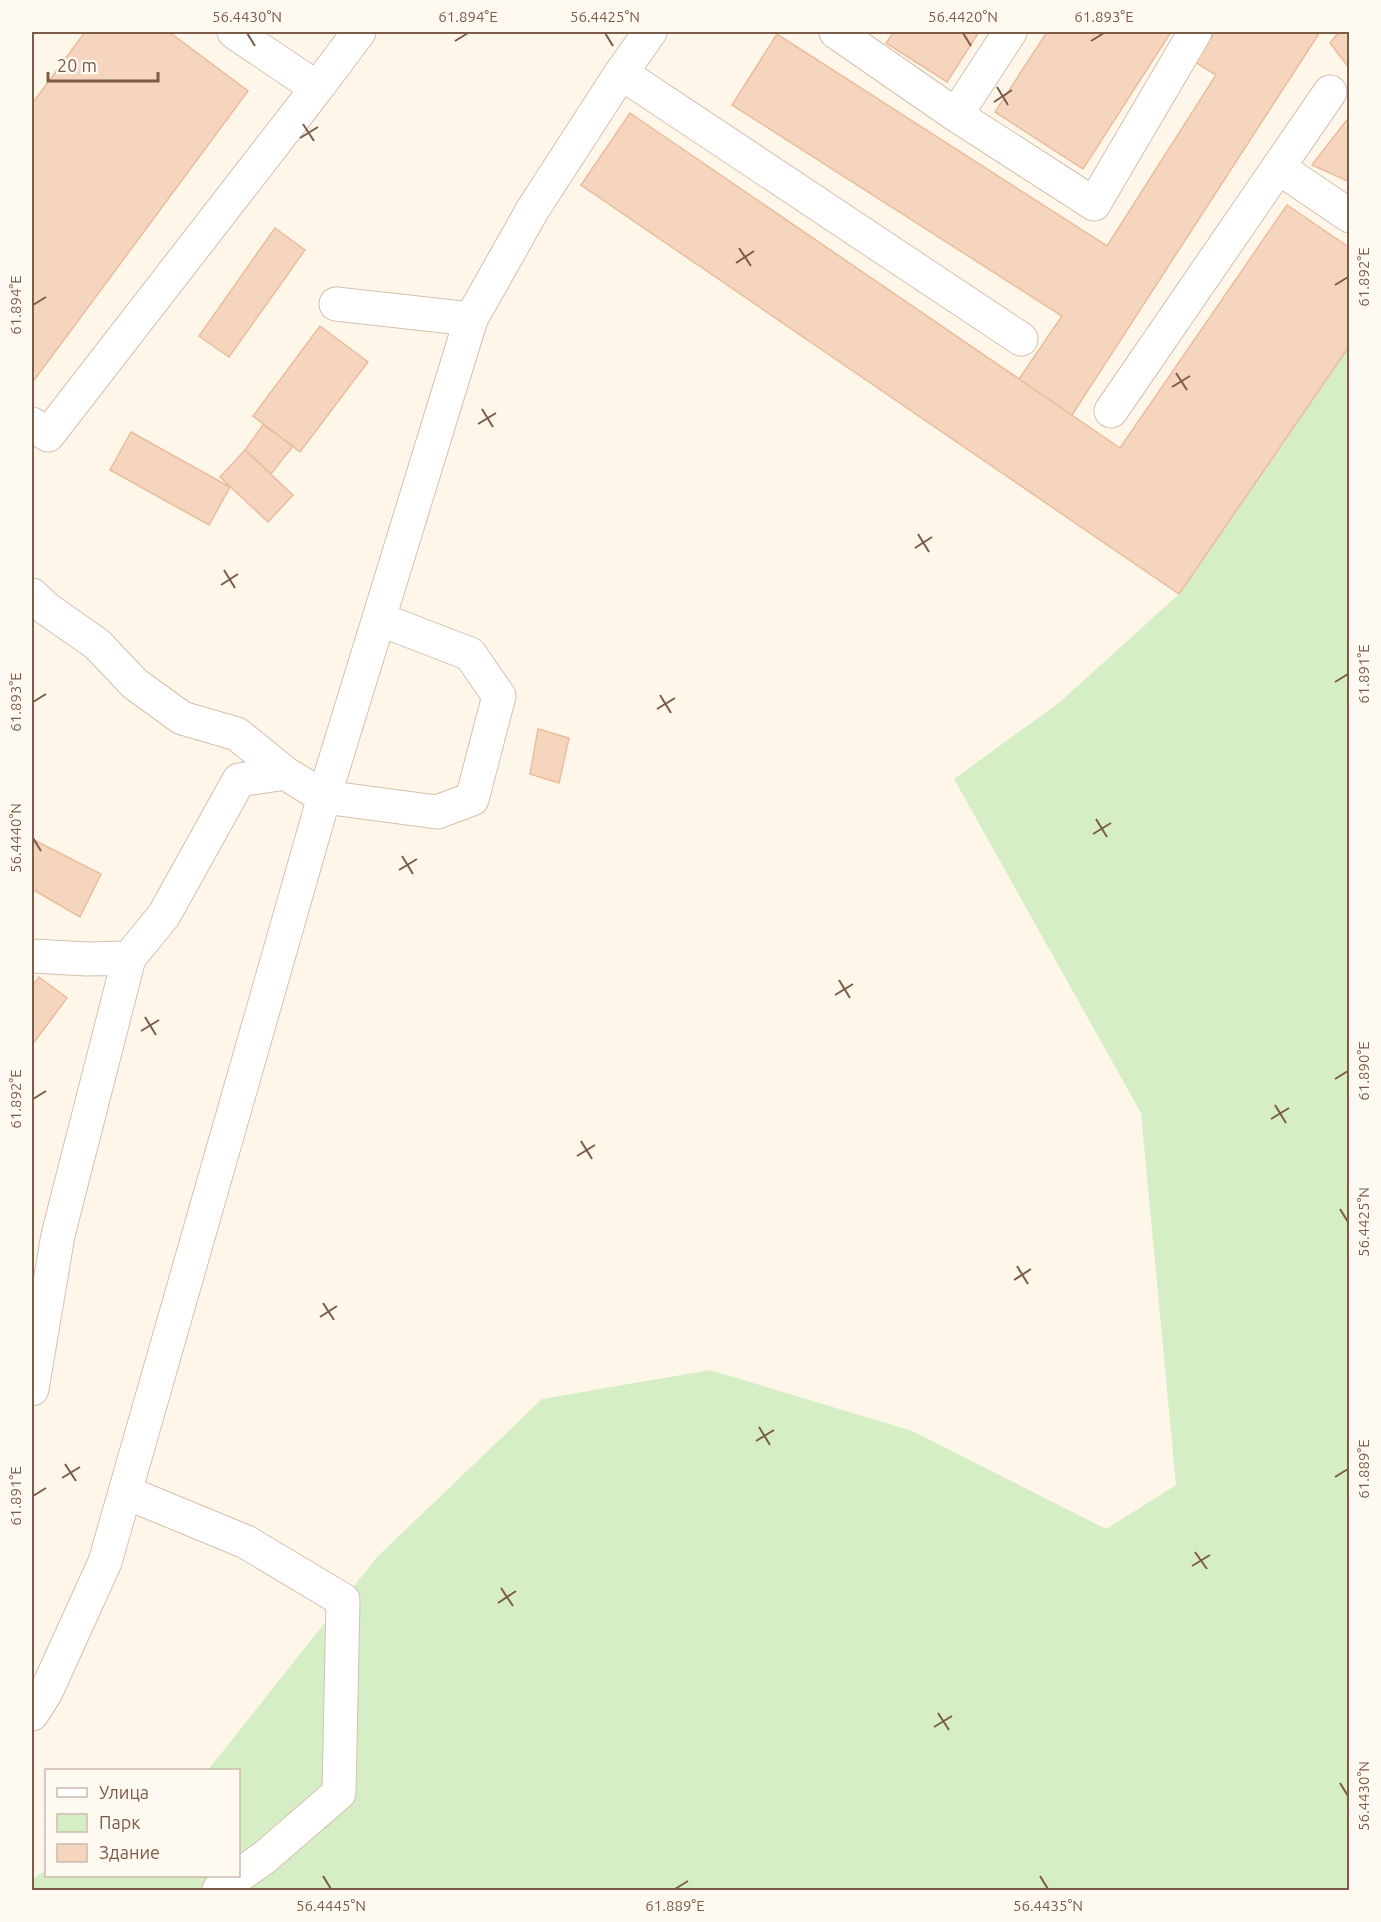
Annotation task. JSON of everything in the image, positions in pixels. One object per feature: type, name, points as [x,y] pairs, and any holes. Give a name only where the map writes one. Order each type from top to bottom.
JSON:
[{"type":"street","points":[[234,32],[317,88]]},
{"type":"street","points":[[32,424],[48,435],[359,32]]},
{"type":"street","points":[[32,1714],[46,1692],[105,1562],[324,797],[471,319],[533,209],[650,32]]},
{"type":"street","points":[[956,115],[1010,32]]},
{"type":"street","points":[[851,36],[956,115],[1094,204],[1195,32]]},
{"type":"street","points":[[621,73],[1021,339]]},
{"type":"street","points":[[1111,411],[1330,92]]},
{"type":"street","points":[[1279,168],[1350,216]]},
{"type":"street","points":[[336,304],[471,319]]},
{"type":"street","points":[[32,595],[47,609],[97,644],[135,684],[182,718],[237,734],[285,773],[324,797],[437,812],[472,799],[499,696],[470,654],[379,619]]},
{"type":"street","points":[[32,1389],[58,1234],[129,958],[164,915],[238,780],[285,773]]},
{"type":"street","points":[[32,956],[87,959],[129,958]]},
{"type":"street","points":[[125,1492],[246,1542],[343,1600],[339,1793],[265,1857],[240,1875]]},
{"type":"street","points":[[219,1890],[237,1877]]},
{"type":"green space","points":[[1349,345],[1349,1890],[32,1890],[32,1879],[45,1871],[45,1877],[240,1877],[240,1769],[209,1769],[377,1557],[542,1399],[710,1370],[912,1431],[1106,1529],[1176,1485],[1141,1113],[954,779],[1060,702],[1179,594]]},
{"type":"building","points":[[85,32],[169,32],[248,91],[32,383],[32,104]]},
{"type":"building","points":[[894,32],[979,32],[947,82],[886,43]]},
{"type":"building","points":[[1047,32],[1171,32],[1083,169],[995,112]]},
{"type":"building","points":[[1215,32],[1320,32],[1072,415],[1019,379],[1062,316],[732,105],[777,34],[1107,246],[1216,75],[1195,62]]},
{"type":"building","points":[[1339,32],[1350,32],[1350,69],[1330,43]]},
{"type":"building","points":[[630,113],[1120,448],[1287,205],[1350,248],[1350,345],[1179,594],[581,185]]},
{"type":"building","points":[[1350,116],[1350,182],[1312,165]]},
{"type":"building","points":[[275,228],[305,250],[229,357],[199,336]]},
{"type":"building","points":[[320,326],[368,362],[300,452],[253,416]]},
{"type":"building","points":[[263,425],[293,446],[271,474],[245,450]]},
{"type":"building","points":[[131,432],[230,487],[209,525],[110,470]]},
{"type":"building","points":[[245,450],[293,495],[268,522],[220,477]]},
{"type":"building","points":[[538,729],[569,738],[559,783],[530,774]]},
{"type":"building","points":[[32,839],[101,874],[80,917],[32,889]]},
{"type":"building","points":[[39,977],[67,998],[32,1045],[32,987]]}]
